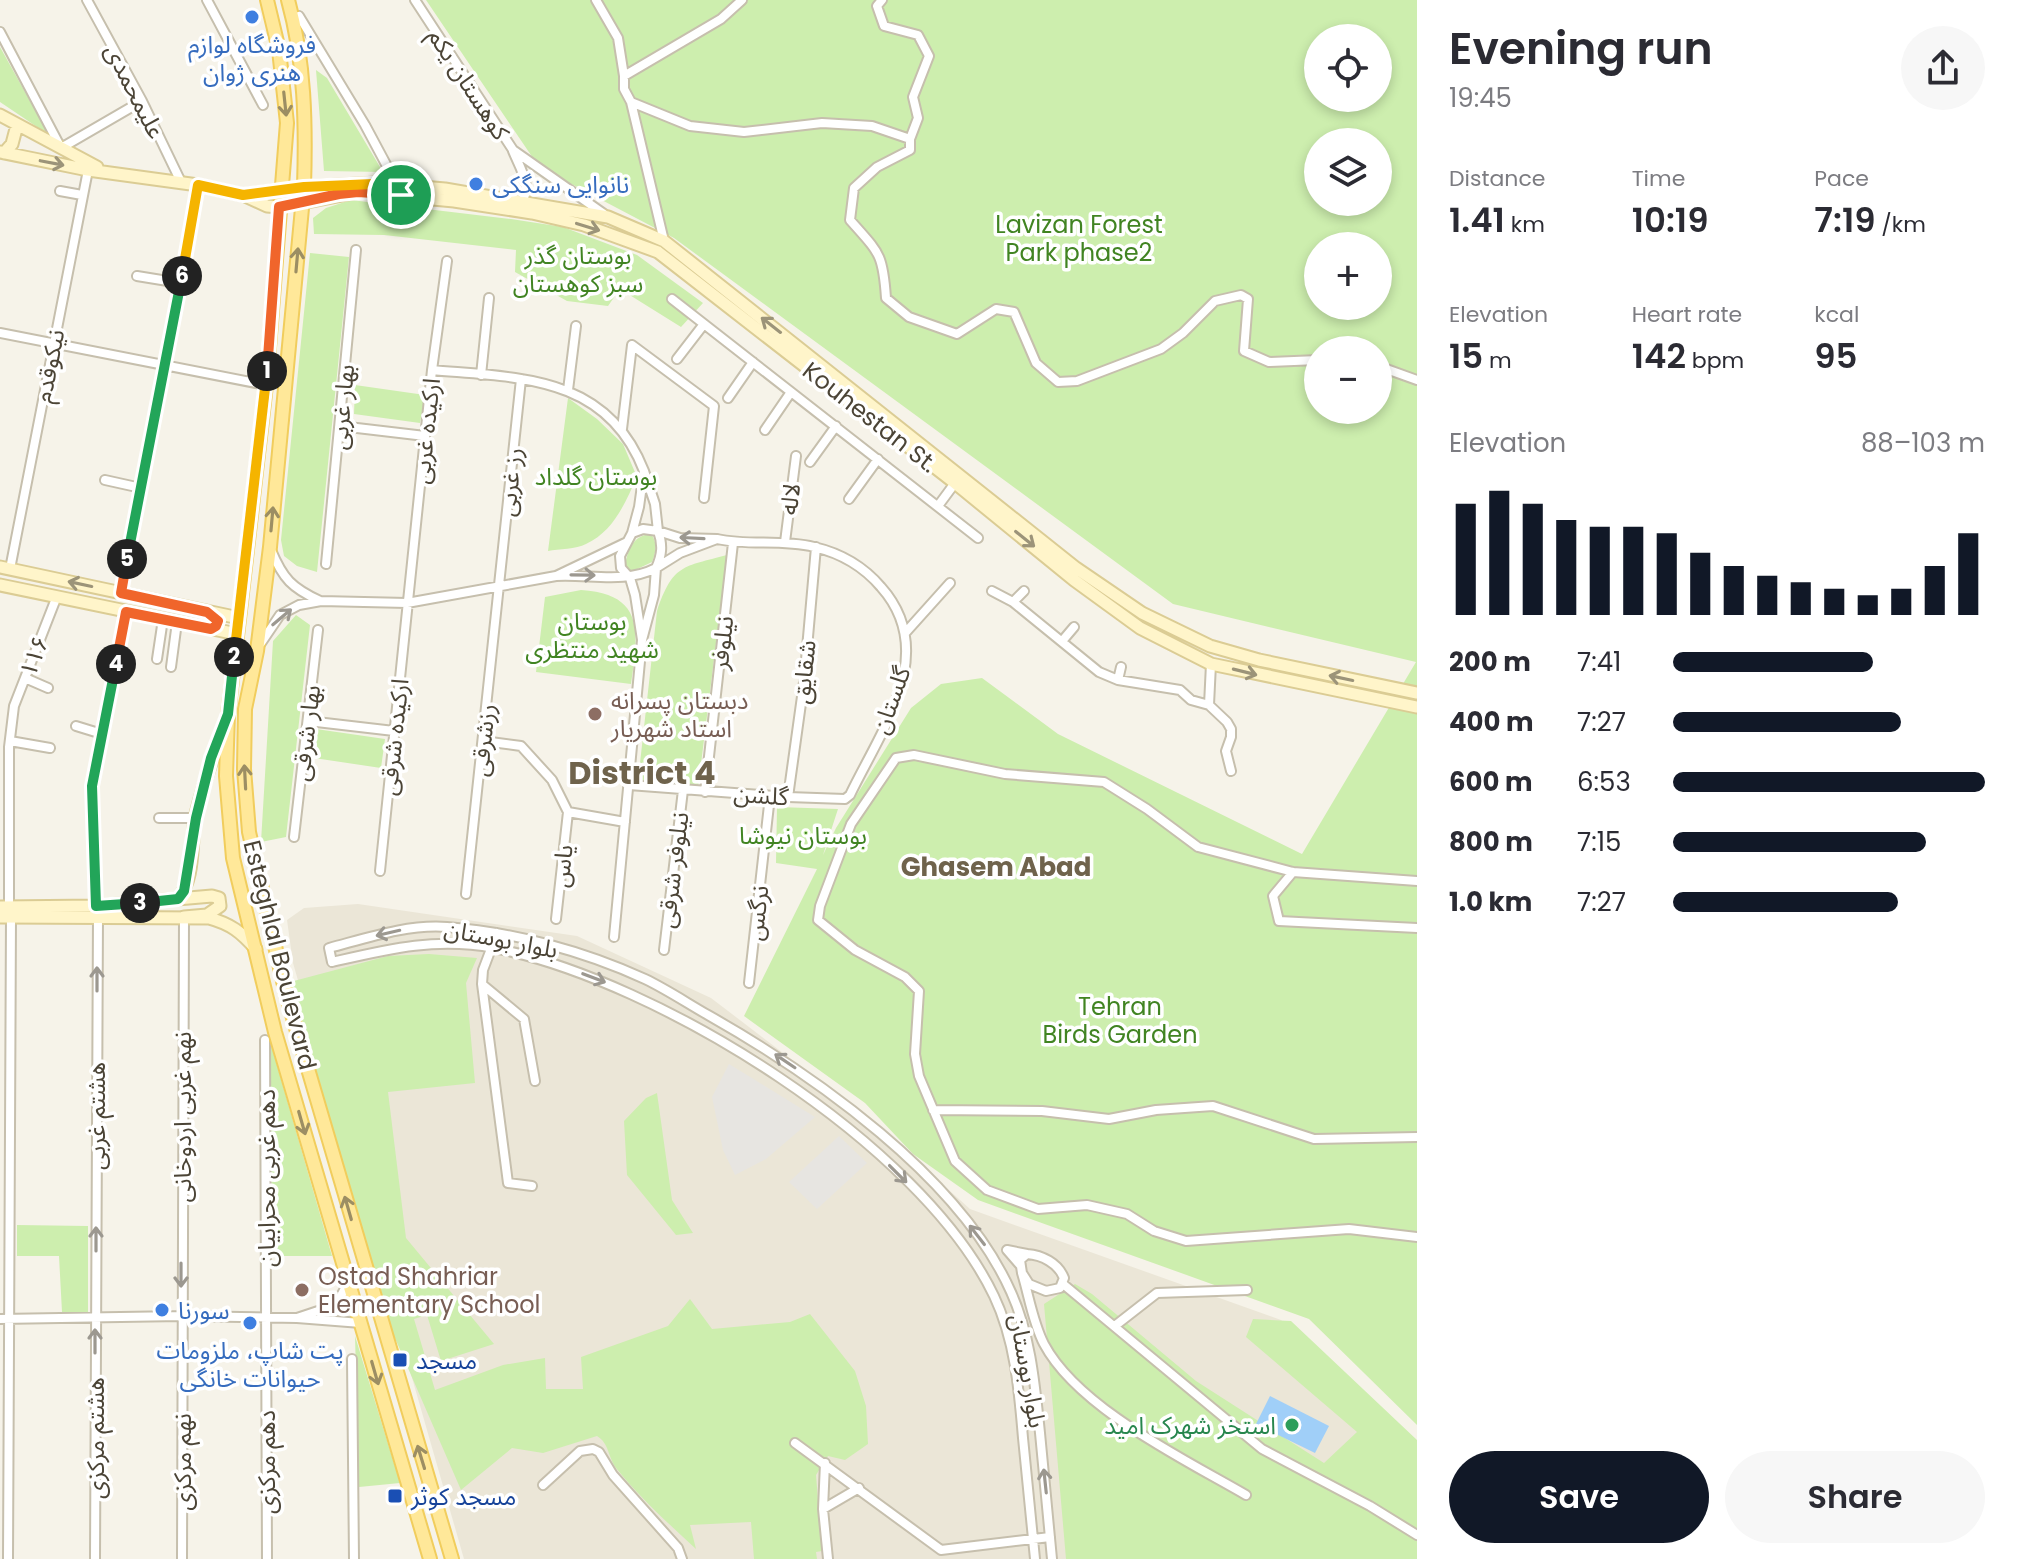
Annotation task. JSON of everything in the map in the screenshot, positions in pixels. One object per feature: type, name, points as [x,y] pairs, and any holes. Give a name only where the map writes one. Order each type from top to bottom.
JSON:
[{"type":"main road","name":"Esteghlal Boulevard","points":[[267,0],[279,50],[287,123],[266,385],[228,714],[226,776],[233,858],[275,1032],[430,1559]]},
{"type":"main road","name":"Esteghlal Boulevard","points":[[288,0],[301,70],[305,114],[304,187],[270,547],[257,651],[245,709],[244,769],[253,854],[286,994],[452,1559]]},
{"type":"main road","points":[[1,116],[61,148],[88,167]]},
{"type":"main road","points":[[2,152],[12,144],[17,125]]},
{"type":"main road","points":[[2,152],[198,185],[279,207],[302,203]]},
{"type":"main road","points":[[243,195],[304,187]]},
{"type":"main road","name":"Kouhestan St.","points":[[304,187],[399,189],[522,202],[608,217],[664,241],[1076,568],[1142,613],[1192,640],[1226,652],[1417,693]]},
{"type":"main road","name":"Kouhestan St.","points":[[302,203],[358,192],[399,189],[584,225],[658,252],[1120,615],[1161,640],[1211,664],[1417,707]]},
{"type":"main road","points":[[5,568],[239,618]]},
{"type":"main road","points":[[0,585],[237,634]]},
{"type":"main road","points":[[207,612],[218,621],[211,629]]},
{"type":"main road","points":[[178,899],[184,891],[196,818],[211,758],[228,714]]},
{"type":"main road","points":[[233,858],[253,854]]},
{"type":"main road","points":[[97,911],[212,896],[220,902],[212,913],[184,917]]},
{"type":"main road","points":[[5,912],[97,911],[209,918],[239,930],[256,949]]},
{"type":"street","name":"علیمحمدی","points":[[87,0],[142,101],[181,182]]},
{"type":"street","points":[[207,0],[263,105]]},
{"type":"street","name":"کوهستان یکم","points":[[415,0],[513,150],[608,217]]},
{"type":"street","points":[[596,0],[618,38],[624,89],[631,102],[664,241]]},
{"type":"street","points":[[624,76],[721,19],[742,0]]},
{"type":"street","points":[[882,0],[877,6],[884,26],[918,35],[929,56],[913,97],[918,118],[910,139],[910,150],[877,167],[854,188],[850,220],[875,248],[883,264],[886,298],[909,317],[957,334],[996,309],[1014,312],[1036,363],[1058,382],[1077,381],[1161,349],[1183,333],[1215,301],[1241,295],[1248,299],[1249,317],[1244,351],[1269,362],[1304,361]]},
{"type":"street","points":[[299,16],[365,125],[399,189]]},
{"type":"street","points":[[0,32],[61,148],[142,101]]},
{"type":"street","points":[[631,102],[690,126],[744,132],[822,123],[872,126],[910,139]]},
{"type":"street","points":[[513,150],[526,182],[527,193],[522,202]]},
{"type":"street","name":"نیکوقدم","points":[[5,568],[54,344],[88,167]]},
{"type":"street","points":[[121,593],[198,185]]},
{"type":"street","points":[[60,191],[82,195]]},
{"type":"street","name":"بهار غربی","points":[[326,564],[356,250]]},
{"type":"street","name":"ارکیده غربی","points":[[407,603],[447,261]]},
{"type":"street","points":[[137,276],[180,283]]},
{"type":"street","points":[[481,375],[489,298]]},
{"type":"street","points":[[672,299],[978,538]]},
{"type":"street","points":[[677,359],[704,324]]},
{"type":"street","points":[[568,390],[576,326]]},
{"type":"street","points":[[0,333],[266,385]]},
{"type":"street","points":[[622,429],[632,345],[714,406],[704,498]]},
{"type":"street","points":[[728,398],[753,362]]},
{"type":"street","points":[[432,370],[521,379],[568,390],[622,429],[636,450],[655,504],[662,557],[656,568],[654,595],[642,640],[614,937]]},
{"type":"street","points":[[1392,371],[1417,380]]},
{"type":"street","name":"رز غربی","points":[[498,585],[521,379]]},
{"type":"street","points":[[765,430],[791,392]]},
{"type":"street","points":[[340,426],[425,436]]},
{"type":"street","points":[[810,462],[836,426]]},
{"type":"street","name":"لاله","points":[[785,542],[796,456]]},
{"type":"street","points":[[849,499],[878,459]]},
{"type":"street","points":[[642,640],[630,578],[621,568],[620,556],[632,533],[644,471]]},
{"type":"street","points":[[105,480],[141,488]]},
{"type":"street","points":[[938,506],[955,483]]},
{"type":"street","points":[[632,533],[643,529],[658,531]]},
{"type":"street","name":"گلستان","points":[[658,531],[680,538],[717,539],[733,543],[785,542],[816,547],[849,560],[874,579],[892,601],[906,632],[907,661],[899,693],[850,795],[845,799]]},
{"type":"street","points":[[257,651],[280,615],[299,605],[321,601],[407,603],[498,585],[580,574],[630,578],[717,539]]},
{"type":"street","points":[[556,576],[625,543]]},
{"type":"street","name":"نیلوفر","points":[[705,792],[733,543]]},
{"type":"street","points":[[270,547],[279,570],[296,590],[321,601]]},
{"type":"street","name":"شقایق","points":[[788,797],[804,682],[816,547]]},
{"type":"street","points":[[906,632],[950,583]]},
{"type":"street","name":"رزشرقی","points":[[466,894],[498,585]]},
{"type":"street","points":[[992,591],[1013,602],[1099,672],[1118,680],[1180,690],[1191,700],[1209,705],[1231,729],[1226,751],[1231,771]]},
{"type":"street","points":[[1013,602],[1024,591]]},
{"type":"street","name":"۱۱۶","points":[[8,1559],[4,1319],[5,912],[10,741],[14,706],[57,596]]},
{"type":"street","name":"ارکیده شرقی","points":[[380,871],[407,603]]},
{"type":"street","name":"هشتم غربی","points":[[95,1317],[97,911],[92,786],[126,612]]},
{"type":"street","points":[[157,659],[163,619]]},
{"type":"street","points":[[171,667],[177,622]]},
{"type":"street","points":[[1063,640],[1074,627]]},
{"type":"street","name":"بهار شرقی","points":[[294,837],[318,630]]},
{"type":"street","points":[[1209,705],[1211,664]]},
{"type":"street","points":[[1118,680],[1121,667]]},
{"type":"street","points":[[25,678],[48,688]]},
{"type":"street","points":[[308,721],[394,731]]},
{"type":"street","points":[[76,726],[102,734]]},
{"type":"street","points":[[10,741],[50,748]]},
{"type":"street","points":[[483,741],[521,746],[552,780],[568,812],[625,822]]},
{"type":"street","points":[[1417,881],[1293,872],[1198,847],[1104,782],[1005,774],[914,755],[896,758],[851,824],[820,906],[818,920],[855,950],[905,977],[919,991],[915,1054],[919,1076],[955,1161],[987,1190],[1038,1209],[1087,1205],[1127,1214],[1154,1231],[1186,1241],[1349,1229],[1417,1237]]},
{"type":"street","name":"گلشن","points":[[629,785],[845,799]]},
{"type":"street","name":"نیلوفر شرقی","points":[[664,950],[683,790]]},
{"type":"street","name":"نرگس","points":[[749,983],[770,796]]},
{"type":"street","name":"یاس","points":[[556,919],[568,812]]},
{"type":"street","points":[[159,818],[196,818]]},
{"type":"street","points":[[1293,872],[1273,896],[1279,921],[1417,928]]},
{"type":"street","name":"نهم غربی اردوخانی","points":[[181,1316],[184,917]]},
{"type":"street","points":[[425,926],[425,944]]},
{"type":"street","name":"بلوار بوستان","points":[[1035,1559],[1015,1369],[1008,1333],[996,1299],[979,1267],[928,1204],[892,1167],[840,1122],[756,1062],[641,998],[593,977],[492,948],[438,942],[404,945],[332,962],[329,948],[425,926],[497,933],[553,947],[645,979],[765,1047],[848,1107],[903,1154],[941,1193],[994,1258],[1012,1292],[1025,1328],[1032,1367],[1052,1559]]},
{"type":"street","points":[[497,933],[483,970],[482,984],[508,1183],[532,1186]]},
{"type":"street","points":[[641,998],[645,979]]},
{"type":"street","points":[[482,984],[524,1019],[535,1081]]},
{"type":"street","name":"دهم غربی محرابیان","points":[[265,1040],[266,1317]]},
{"type":"street","points":[[933,1110],[1042,1111],[1109,1119],[1156,1110],[1213,1106],[1314,1139],[1417,1137]]},
{"type":"street","points":[[829,1114],[848,1107]]},
{"type":"street","points":[[840,1122],[848,1107]]},
{"type":"street","points":[[1007,1250],[1029,1284],[1040,1290],[1055,1290],[1063,1284]]},
{"type":"street","points":[[979,1267],[1007,1250],[1042,1257],[1052,1263],[1062,1273],[1063,1284],[1262,1449],[1370,1506],[1417,1535]]},
{"type":"street","points":[[1027,1254],[1023,1256],[1021,1269],[1043,1342],[1059,1369],[1133,1429],[1246,1495]]},
{"type":"street","points":[[297,1318],[336,1305],[348,1282]]},
{"type":"street","points":[[1033,1311],[1040,1290]]},
{"type":"street","points":[[1116,1325],[1157,1293],[1247,1290]]},
{"type":"street","points":[[4,1319],[181,1316],[297,1318],[361,1323]]},
{"type":"street","name":"نهم مرکزی","points":[[181,1316],[182,1559]]},
{"type":"street","name":"هشتم مرکزی","points":[[95,1317],[95,1559]]},
{"type":"street","name":"دهم مرکزی","points":[[266,1317],[267,1559]]},
{"type":"street","points":[[352,1359],[354,1559]]},
{"type":"street","points":[[1015,1369],[1032,1367]]},
{"type":"street","points":[[795,1443],[941,1550],[1050,1537]]},
{"type":"street","points":[[543,1485],[580,1451],[599,1452],[613,1475],[678,1548],[682,1559]]},
{"type":"street","points":[[825,1463],[823,1509],[828,1559]]},
{"type":"street","points":[[823,1509],[859,1488]]},
{"type":"shaded area","points":[[358,904],[577,936],[711,998],[871,1120],[970,1209],[1281,1320],[1417,1448],[1417,1559],[464,1559],[293,963],[287,920],[304,908]]},
{"type":"shaded area","points":[[729,1064],[815,1117],[766,1159],[735,1175],[723,1150],[712,1097]]},
{"type":"shaded area","points":[[839,1136],[867,1163],[817,1209],[789,1182]]},
{"type":"green space","name":"Lavizan Forest Park phase2","points":[[426,0],[1417,0],[1417,1425],[1309,1319],[978,1200],[913,1154],[865,1103],[744,1016],[817,869],[776,863],[777,807],[838,809],[823,855],[836,828],[911,708],[941,684],[982,678],[1058,734],[1302,854],[1416,662],[1173,604],[674,238],[539,167]]},
{"type":"green space","points":[[0,47],[49,135],[0,102]]},
{"type":"green space","points":[[316,70],[327,78],[383,172],[324,171]]},
{"type":"green space","name":"بوستان گذر سبز کوهستان","points":[[351,200],[563,227],[637,255],[703,303],[681,327],[620,289],[608,306],[567,301],[515,272],[516,250],[384,235],[314,234],[313,218],[326,208]]},
{"type":"green space","points":[[310,253],[349,257],[317,572],[297,566],[284,556],[281,540]]},
{"type":"green space","points":[[355,385],[425,395],[420,423],[354,414]]},
{"type":"green space","name":"بوستان گلداد","points":[[568,398],[597,419],[623,444],[637,477],[618,515],[604,532],[582,546],[548,551]]},
{"type":"green space","points":[[651,534],[656,548],[652,562],[631,572],[625,565],[630,549],[640,537]]},
{"type":"green space","points":[[727,555],[698,788],[638,781],[657,611],[668,584],[682,570]]},
{"type":"green space","name":"بوستان شهید منتظری","points":[[581,590],[602,593],[617,599],[627,608],[635,633],[631,684],[536,672],[545,597]]},
{"type":"green space","points":[[296,615],[310,625],[286,837],[261,842],[273,641]]},
{"type":"green space","points":[[316,729],[385,739],[381,768],[314,758]]},
{"type":"green space","points":[[429,954],[477,958],[466,983],[475,1083],[388,1092],[406,1238],[494,1344],[441,1361],[427,1315],[414,1319],[435,1390],[503,1365],[545,1358],[546,1389],[583,1389],[581,1357],[668,1326],[690,1299],[712,1329],[790,1322],[810,1314],[855,1371],[866,1406],[868,1444],[845,1460],[828,1456],[816,1475],[822,1551],[816,1552],[817,1559],[754,1559],[751,1522],[690,1525],[696,1549],[625,1479],[613,1464],[604,1442],[597,1436],[543,1453],[512,1448],[461,1490],[391,1329],[290,982],[388,956]]},
{"type":"green space","points":[[270,1041],[332,1256],[272,1256]]},
{"type":"green space","points":[[657,1093],[672,1200],[693,1233],[676,1235],[627,1175],[624,1121],[646,1098]]},
{"type":"green space","points":[[17,1225],[88,1226],[88,1312],[62,1312],[59,1256],[17,1256]]},
{"type":"green space","points":[[1075,1284],[1092,1294],[1196,1381],[1324,1463],[1357,1432],[1246,1337],[1253,1319],[1291,1321],[1417,1440],[1417,1559],[1066,1559],[1044,1304]]},
{"type":"green space","points":[[355,1336],[400,1483],[359,1487]]},
{"type":"water","name":"استخر شهرک امید","points":[[1270,1396],[1329,1426],[1315,1453],[1256,1424]]},
{"type":"place","name":"فروشگاه لوازم هنری ژوان","points":[[252,17]]},
{"type":"place","name":"نانوایی سنگکی","points":[[476,184]]},
{"type":"place","name":"دبستان پسرانه استاد شهريار","points":[[595,714]]},
{"type":"place","name":"Ostad Shahriar Elementary School","points":[[302,1290]]},
{"type":"place","name":"سورنا","points":[[162,1310]]},
{"type":"place","name":"پت شاپ، ملزومات حیوانات خانگی","points":[[250,1323]]},
{"type":"place","name":"مسجد","points":[[400,1360]]},
{"type":"place","name":"استخر شهرک امید","points":[[1292,1425]]},
{"type":"place","name":"مسجد کوثر","points":[[395,1496]]},
{"type":"district","name":"District 4","points":[[642,772]]},
{"type":"district","name":"Ghasem Abad","points":[[996,867]]},
{"type":"route","points":[[396,183],[401,195],[358,192],[279,207],[266,385],[228,714],[211,758],[196,818],[184,891],[178,899],[96,906],[92,786],[126,612],[211,629],[218,621],[207,612],[121,593],[198,185],[243,195],[304,187],[396,183]]},
{"type":"park label","name":"بوستان نیوشا","points":[[803,835]]},
{"type":"park label","name":"Tehran Birds Garden","points":[[1120,1020]]}]
